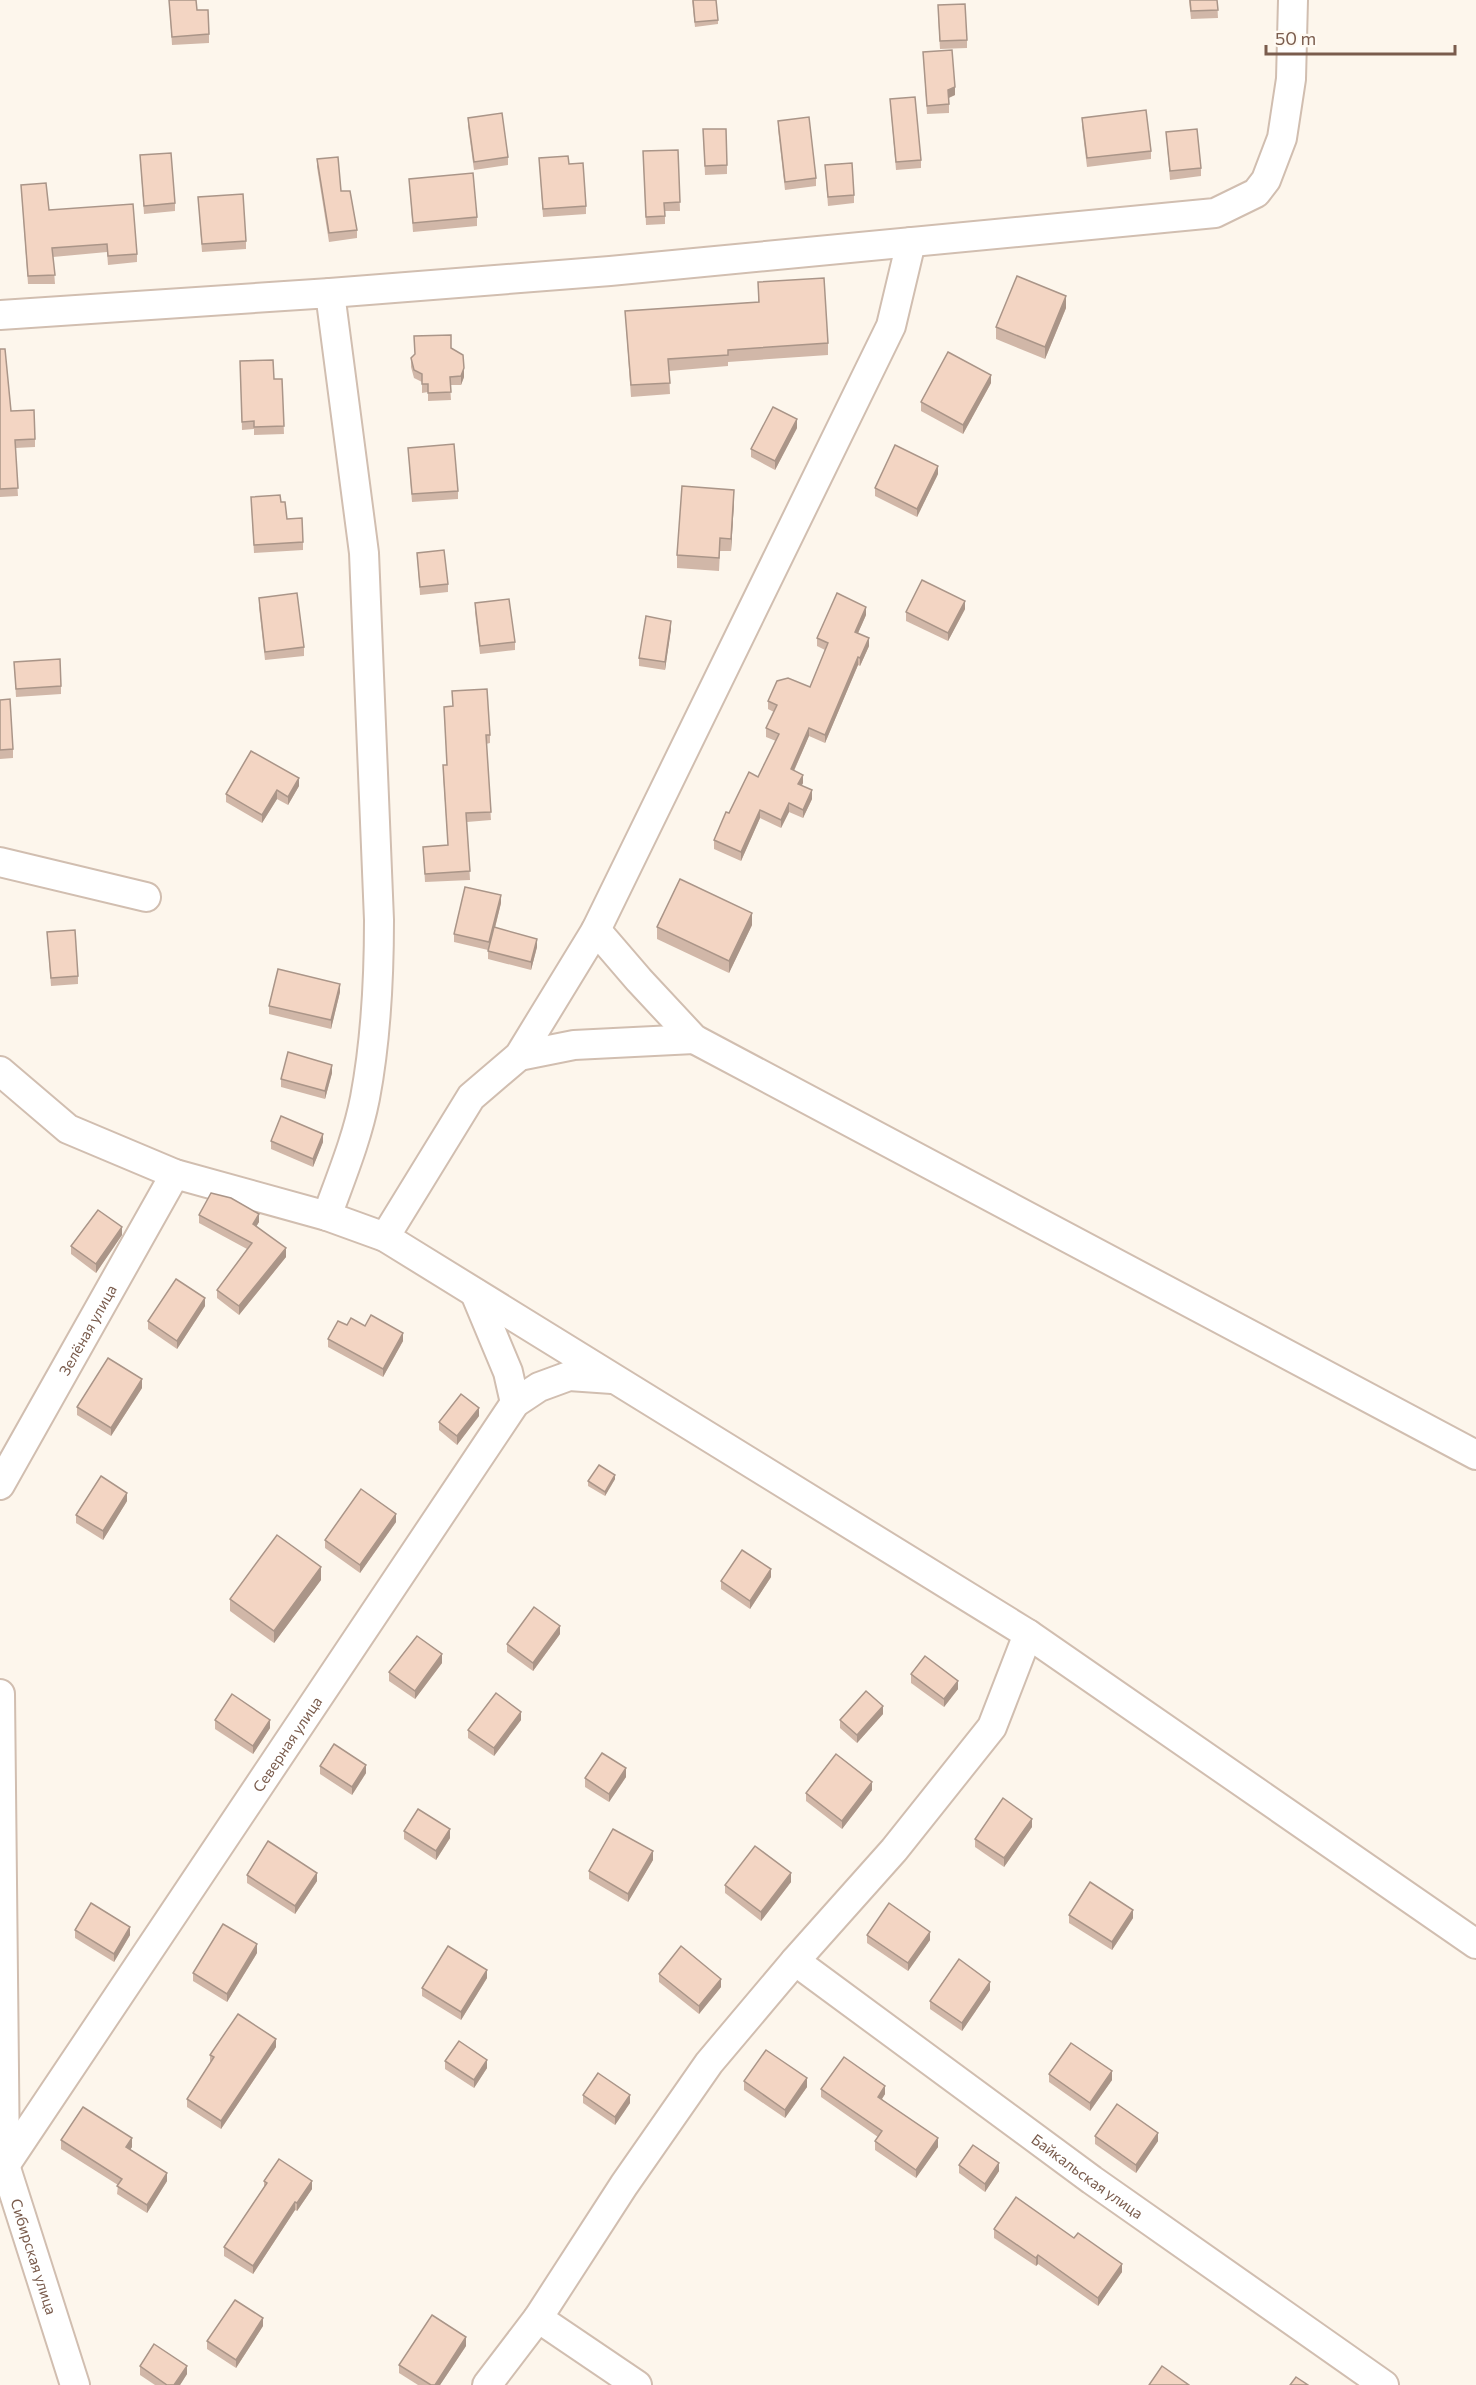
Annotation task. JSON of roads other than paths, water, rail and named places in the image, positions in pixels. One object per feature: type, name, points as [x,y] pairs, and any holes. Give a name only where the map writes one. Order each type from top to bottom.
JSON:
[{"type":"street","points":[[0,315],[610,271],[1215,213],[1257,193],[1266,180],[1282,138],[1291,79],[1293,0]]},
{"type":"street","points":[[385,1237],[471,1097],[519,1056],[596,930],[891,326],[912,242]]},
{"type":"street","points":[[327,1216],[353,1147],[365,1098],[379,979],[379,920],[364,553],[330,293]]},
{"type":"street","points":[[0,862],[146,897]]},
{"type":"street","points":[[596,930],[694,1039],[1476,1455]]},
{"type":"street","points":[[519,1056],[574,1045],[694,1039]]},
{"type":"street","points":[[0,1071],[68,1128],[175,1174],[327,1216],[385,1237],[1028,1634],[1476,1944]]},
{"type":"street","name":"Зелёная улица","points":[[0,1485],[175,1174]]},
{"type":"street","points":[[475,1293],[508,1372],[515,1403]]},
{"type":"street","name":"Северная улица","points":[[3,2169],[515,1403],[539,1387],[569,1376],[614,1379]]},
{"type":"street","points":[[487,2385],[538,2318],[624,2185],[709,2063],[795,1960],[894,1850],[992,1727],[1028,1634]]},
{"type":"street","name":"Сибирская улица","points":[[0,1694],[3,2169],[75,2385]]},
{"type":"street","name":"Байкальская улица","points":[[795,1960],[1092,2180],[1384,2385]]},
{"type":"street","points":[[538,2318],[637,2385]]}]
